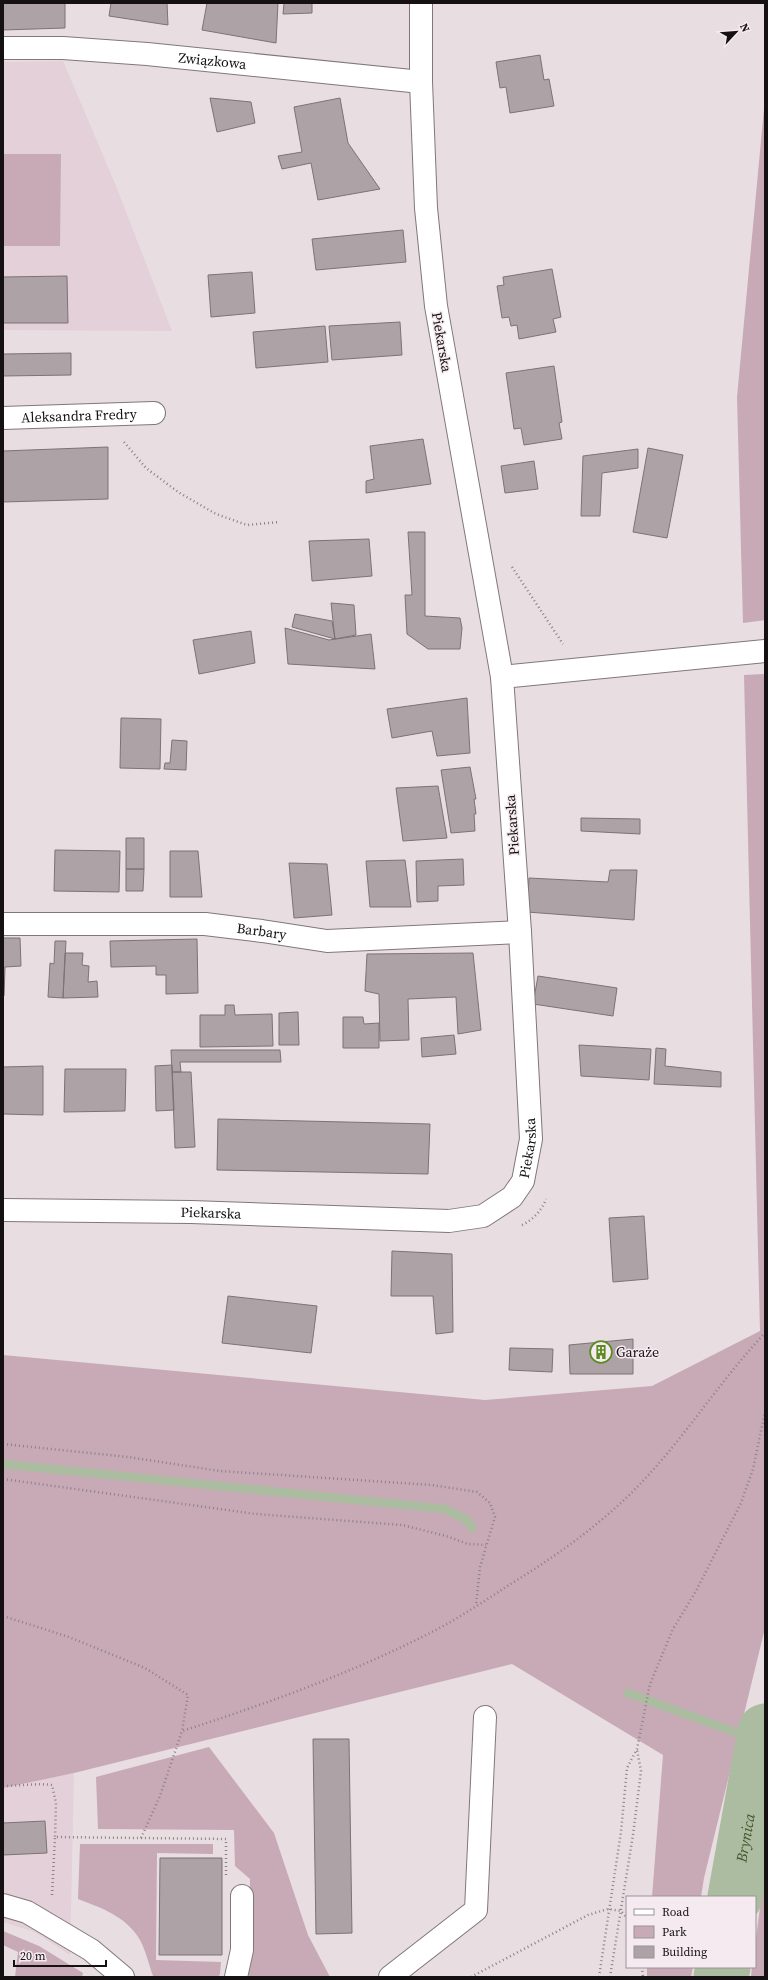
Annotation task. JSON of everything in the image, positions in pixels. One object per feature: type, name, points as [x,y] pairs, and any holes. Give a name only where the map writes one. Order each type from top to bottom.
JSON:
[{"type":"street","name":"Piekarska","points":[[3,1210],[191,1212],[449,1221],[483,1216],[512,1197],[523,1181],[530,1139],[520,932],[502,677],[436,306],[426,208],[421,82],[421,3]]},
{"type":"street","name":"Związkowa","points":[[3,48],[63,48],[147,54],[421,82]]},
{"type":"street","name":"Aleksandra Fredry","points":[[3,418],[154,413]]},
{"type":"street","points":[[502,677],[765,651]]},
{"type":"street","name":"Barbary","points":[[3,924],[205,924],[327,941],[520,932]]},
{"type":"street","points":[[390,1977],[476,1910],[485,1718]]},
{"type":"street","points":[[236,1977],[242,1950],[242,1896]]},
{"type":"street","points":[[3,1905],[27,1912],[50,1925],[91,1950],[123,1977]]},
{"type":"path","points":[[116,414],[124,443],[146,468],[178,492],[216,514],[247,525],[279,522]]},
{"type":"path","points":[[510,565],[566,649]]},
{"type":"path","points":[[182,1731],[254,1708],[349,1670],[429,1633],[554,1557],[625,1499],[676,1445],[714,1392],[765,1333]]},
{"type":"path","points":[[599,1977],[608,1909],[622,1832],[627,1768],[637,1749],[650,1684],[673,1629],[696,1591],[741,1504],[753,1469],[765,1412]]},
{"type":"path","points":[[3,1444],[128,1457],[220,1471],[432,1485],[477,1492],[490,1503],[495,1517],[480,1567],[476,1605]]},
{"type":"path","points":[[3,1479],[256,1514],[402,1525],[446,1536],[468,1544],[486,1544]]},
{"type":"path","points":[[3,1616],[69,1637],[144,1668],[188,1695],[182,1731],[160,1796],[141,1838]]},
{"type":"path","points":[[610,1977],[641,1771],[637,1749]]},
{"type":"path","points":[[3,1786],[22,1787],[39,1784],[52,1785],[56,1803],[50,1925]]},
{"type":"path","points":[[55,1837],[226,1839],[226,1877]]},
{"type":"path","points":[[471,1977],[588,1916],[608,1909],[621,1911],[626,1917]]},
{"type":"shaded area","points":[[63,61],[116,186],[172,331],[3,330],[3,62]]},
{"type":"shaded area","points":[[74,1773],[70,1955],[35,1932],[3,1922],[3,1788]]},
{"type":"green space","points":[[765,98],[765,620],[743,623],[737,397]]},
{"type":"green space","points":[[3,154],[61,154],[60,246],[3,246]]},
{"type":"green space","points":[[765,674],[765,1628],[704,1878],[701,1896],[652,1896],[663,1755],[512,1664],[74,1773],[3,1788],[3,1355],[485,1400],[652,1386],[760,1331],[744,675]]},
{"type":"green space","points":[[209,1747],[274,1833],[308,1935],[330,1977],[249,1977],[250,1879],[235,1866],[234,1830],[98,1829],[96,1777]]},
{"type":"green space","points":[[80,1844],[213,1844],[213,1854],[157,1853],[156,1960],[221,1962],[220,1974],[218,1977],[153,1976],[146,1953],[135,1932],[113,1914],[78,1899]]},
{"type":"green space","points":[[765,1869],[765,1977],[751,1977],[752,1968],[756,1968],[756,1938]]},
{"type":"green space","points":[[3,1931],[39,1946],[83,1973],[82,1977],[15,1977],[18,1952],[3,1945]]},
{"type":"green space","points":[[647,1968],[693,1968],[691,1977],[647,1977]]},
{"type":"building","points":[[3,3],[65,3],[65,28],[3,30]]},
{"type":"building","points":[[111,3],[167,3],[168,25],[109,16]]},
{"type":"building","points":[[207,3],[278,3],[276,43],[202,30]]},
{"type":"building","points":[[284,3],[312,3],[312,13],[283,14]]},
{"type":"building","points":[[540,55],[544,80],[549,79],[554,106],[510,113],[506,87],[500,88],[496,62]]},
{"type":"building","points":[[210,98],[251,102],[255,123],[217,132]]},
{"type":"building","points":[[340,98],[348,143],[380,189],[318,200],[311,163],[282,169],[278,156],[302,152],[294,107]]},
{"type":"building","points":[[403,230],[406,262],[316,270],[312,239]]},
{"type":"building","points":[[552,269],[561,317],[553,319],[556,332],[519,339],[517,325],[511,326],[509,317],[502,318],[497,286],[504,285],[503,277]]},
{"type":"building","points":[[252,272],[255,313],[211,317],[208,275]]},
{"type":"building","points":[[67,276],[68,323],[3,323],[3,277]]},
{"type":"building","points":[[400,322],[402,355],[332,360],[329,326]]},
{"type":"building","points":[[325,326],[328,362],[256,368],[253,332]]},
{"type":"building","points":[[71,353],[71,375],[3,376],[3,354]]},
{"type":"building","points":[[554,366],[562,422],[559,423],[562,439],[524,445],[521,428],[514,429],[506,373]]},
{"type":"building","points":[[423,439],[431,484],[366,493],[366,481],[374,479],[370,446]]},
{"type":"building","points":[[108,447],[108,499],[3,502],[3,451]]},
{"type":"building","points":[[648,448],[683,455],[667,538],[633,532]]},
{"type":"building","points":[[638,449],[638,468],[602,473],[600,516],[581,516],[583,456]]},
{"type":"building","points":[[534,461],[538,489],[505,493],[501,466]]},
{"type":"building","points":[[408,532],[425,532],[425,616],[460,618],[462,628],[460,649],[428,649],[407,634],[405,595],[412,595]]},
{"type":"building","points":[[369,539],[372,576],[312,581],[309,541]]},
{"type":"building","points":[[331,603],[354,605],[356,635],[335,639]]},
{"type":"building","points":[[295,614],[332,621],[335,639],[292,627]]},
{"type":"building","points":[[285,628],[329,640],[371,634],[375,669],[288,664]]},
{"type":"building","points":[[251,631],[255,663],[199,674],[193,640]]},
{"type":"building","points":[[467,698],[470,753],[437,756],[432,731],[392,738],[387,709]]},
{"type":"building","points":[[121,718],[161,719],[160,769],[120,768]]},
{"type":"building","points":[[172,740],[187,741],[186,770],[164,769],[165,763],[170,763]]},
{"type":"building","points":[[470,767],[476,799],[474,799],[476,814],[474,814],[475,831],[451,833],[441,770]]},
{"type":"building","points":[[438,786],[447,838],[403,841],[396,788]]},
{"type":"building","points":[[581,818],[640,819],[640,834],[581,831]]},
{"type":"building","points":[[126,838],[144,838],[144,869],[126,869]]},
{"type":"building","points":[[55,850],[120,851],[119,892],[54,891]]},
{"type":"building","points":[[170,851],[198,851],[202,897],[170,897]]},
{"type":"building","points":[[463,859],[464,885],[438,886],[438,901],[417,902],[416,861]]},
{"type":"building","points":[[405,860],[411,907],[370,907],[366,861]]},
{"type":"building","points":[[289,863],[327,864],[332,915],[294,918]]},
{"type":"building","points":[[126,869],[144,869],[143,891],[126,891]]},
{"type":"building","points":[[610,870],[637,870],[634,920],[527,912],[529,878],[608,882]]},
{"type":"building","points":[[3,938],[20,938],[21,966],[5,967],[4,996],[3,996]]},
{"type":"building","points":[[197,939],[198,993],[166,994],[166,975],[156,975],[156,966],[111,967],[110,941]]},
{"type":"building","points":[[55,941],[66,941],[63,998],[48,997],[50,963],[54,964]]},
{"type":"building","points":[[65,953],[83,953],[82,965],[89,966],[88,982],[97,981],[98,997],[63,998]]},
{"type":"building","points":[[473,953],[481,1030],[458,1034],[456,997],[408,999],[409,1040],[380,1041],[379,994],[365,991],[367,954]]},
{"type":"building","points":[[538,976],[617,988],[613,1016],[533,1004]]},
{"type":"building","points":[[225,1005],[234,1005],[235,1015],[272,1014],[273,1046],[200,1047],[200,1015],[225,1015]]},
{"type":"building","points":[[298,1012],[299,1045],[279,1045],[279,1013]]},
{"type":"building","points":[[343,1017],[363,1017],[364,1024],[379,1023],[379,1048],[343,1048]]},
{"type":"building","points":[[454,1035],[456,1054],[422,1057],[421,1038]]},
{"type":"building","points":[[579,1045],[651,1049],[649,1080],[581,1076]]},
{"type":"building","points":[[656,1048],[666,1049],[665,1066],[721,1072],[721,1087],[654,1084]]},
{"type":"building","points":[[171,1050],[280,1050],[281,1062],[180,1062],[181,1072],[172,1072]]},
{"type":"building","points":[[172,1065],[174,1110],[156,1111],[155,1066]]},
{"type":"building","points":[[43,1066],[43,1115],[3,1114],[3,1067]]},
{"type":"building","points":[[65,1069],[126,1069],[125,1111],[64,1112]]},
{"type":"building","points":[[172,1072],[191,1072],[195,1147],[175,1148]]},
{"type":"building","points":[[218,1119],[430,1124],[428,1174],[217,1170]]},
{"type":"building","points":[[644,1216],[648,1279],[613,1282],[609,1218]]},
{"type":"building","points":[[392,1251],[452,1254],[453,1332],[436,1334],[433,1296],[391,1296]]},
{"type":"building","points":[[228,1296],[317,1306],[311,1353],[222,1343]]},
{"type":"building","name":"Garaże","points":[[633,1339],[633,1374],[570,1374],[569,1345]]},
{"type":"building","points":[[510,1348],[553,1349],[552,1372],[509,1370]]},
{"type":"building","points":[[313,1739],[349,1739],[352,1933],[316,1934]]},
{"type":"building","points":[[45,1821],[47,1853],[3,1855],[3,1823]]},
{"type":"building","points":[[160,1858],[222,1858],[222,1955],[159,1955]]},
{"type":"waterway","points":[[3,1464],[445,1509],[467,1520],[472,1528]]},
{"type":"waterway","points":[[628,1693],[762,1742]]},
{"type":"waterway","name":"Brynica","points":[[735,1896],[765,1731]]},
{"type":"waterway","name":"Brynica","points":[[721,1977],[723,1968]]},
{"type":"place","name":"Garaże","points":[[601,1352]]}]
